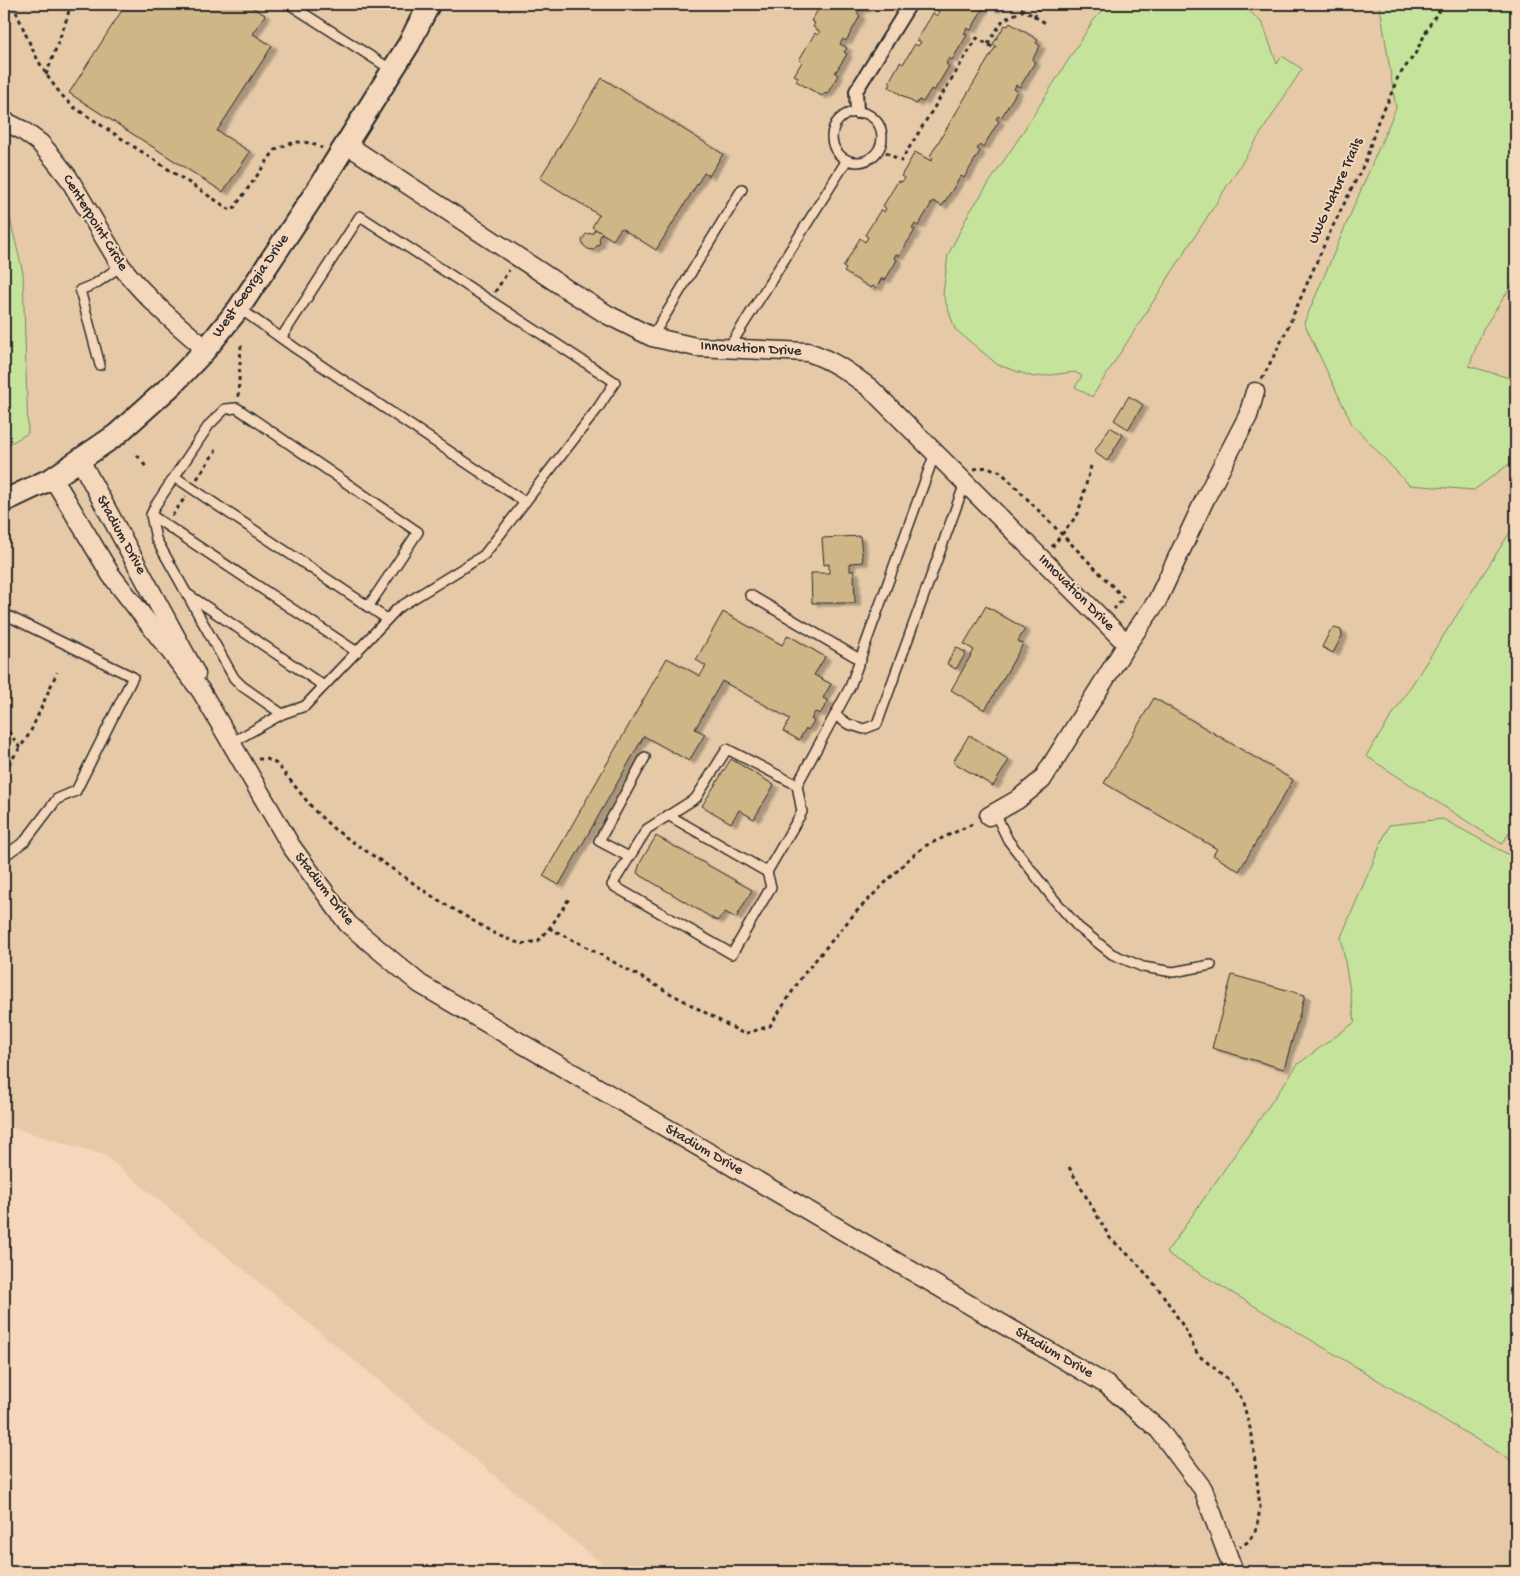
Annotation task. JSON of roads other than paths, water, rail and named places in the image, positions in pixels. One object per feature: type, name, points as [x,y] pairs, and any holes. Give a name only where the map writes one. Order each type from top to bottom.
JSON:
[{"type":"street","name":"West Georgia Drive","points":[[8,502],[53,478],[124,428],[174,384],[206,349],[239,308],[346,144],[409,44],[429,4]]},
{"type":"street","points":[[857,112],[856,91],[910,4]]},
{"type":"street","name":"Centerpoint Circle","points":[[4,121],[22,130],[40,143],[68,178],[121,266],[149,299],[206,349]]},
{"type":"street","name":"Innovation Drive","points":[[346,144],[568,290],[622,322],[652,336],[696,347],[808,352],[824,357],[844,368],[870,388],[935,453],[967,477],[1042,559],[1127,644]]},
{"type":"street","points":[[992,814],[1017,800],[1042,780],[1127,644],[1157,600],[1205,499],[1248,416],[1255,392]]},
{"type":"street","name":"Stadium Drive","points":[[80,460],[195,669],[201,691]]},
{"type":"street","name":"Stadium Drive","points":[[53,478],[111,574],[201,691],[291,846],[348,924],[420,984],[1107,1385],[1160,1430],[1203,1489],[1231,1564]]},
{"type":"lane","points":[[289,4],[393,70]]},
{"type":"lane","points":[[857,112],[872,117],[878,124],[882,139],[876,154],[862,162],[847,160],[840,155],[832,140],[836,124],[842,118],[857,112]]},
{"type":"lane","points":[[728,349],[847,160]]},
{"type":"lane","points":[[652,336],[742,189]]},
{"type":"lane","points":[[231,743],[282,714],[305,706],[398,608],[484,555],[598,408],[615,382],[360,216],[281,338]]},
{"type":"lane","points":[[100,365],[80,290],[95,284],[121,266]]},
{"type":"lane","points":[[239,308],[525,502]]},
{"type":"lane","points":[[282,714],[242,686],[234,678],[156,539],[151,516],[155,506],[209,425],[225,409],[238,408],[418,532],[368,607]]},
{"type":"lane","points":[[767,872],[802,812],[797,785],[850,687],[935,453]]},
{"type":"lane","points":[[175,477],[387,619]]},
{"type":"lane","points":[[835,715],[848,724],[864,729],[877,724],[967,477]]},
{"type":"lane","points":[[151,516],[357,652]]},
{"type":"lane","points":[[187,594],[324,686]]},
{"type":"lane","points":[[750,595],[860,660]]},
{"type":"lane","points":[[4,614],[132,677],[76,791],[57,800],[25,841],[6,854],[4,858]]},
{"type":"lane","points":[[668,815],[767,872],[771,887],[732,954],[612,885],[647,828],[668,815],[696,798],[727,749],[797,785]]},
{"type":"lane","points":[[629,857],[600,840],[645,757]]},
{"type":"lane","points":[[992,814],[1008,840],[1052,897],[1078,927],[1112,954],[1143,967],[1173,972],[1211,965]]}]
